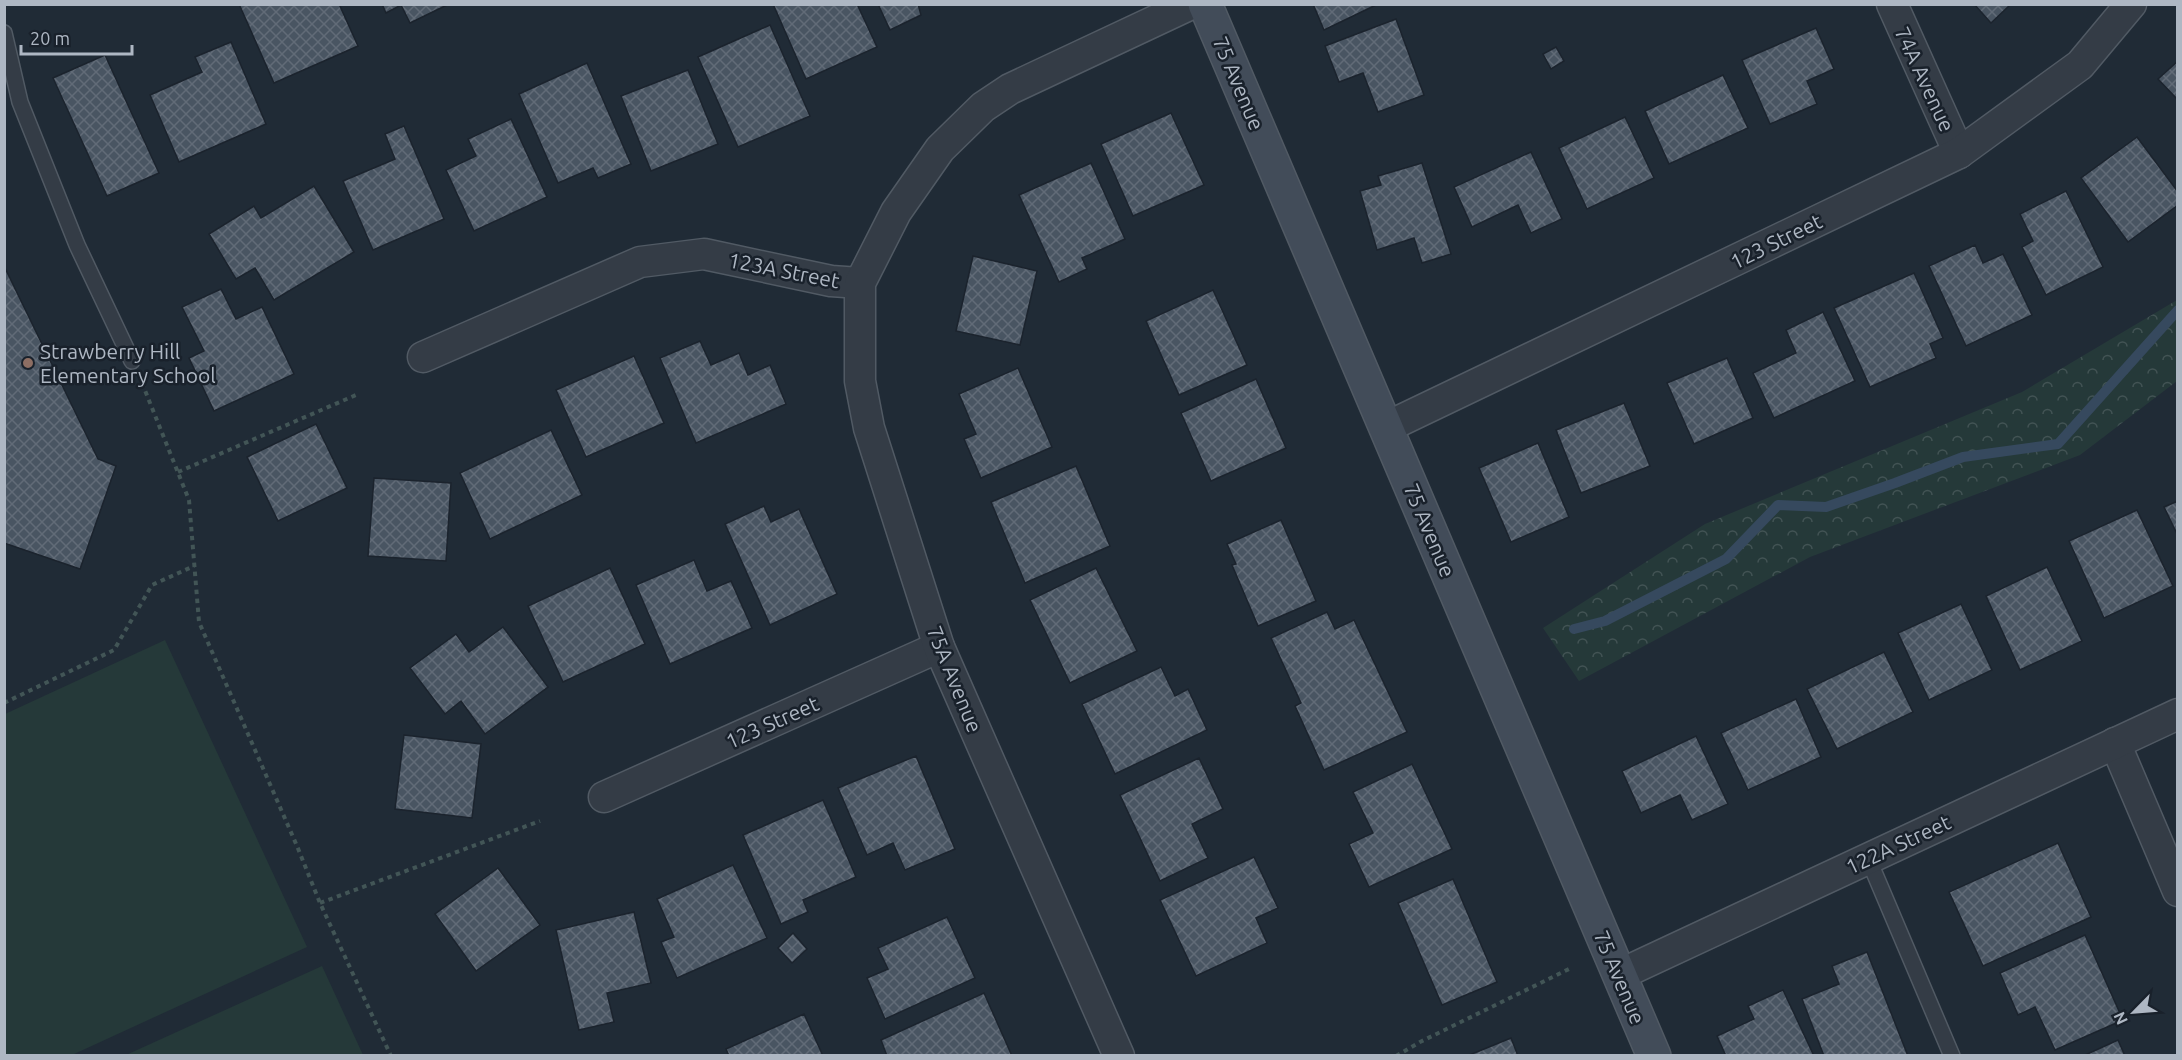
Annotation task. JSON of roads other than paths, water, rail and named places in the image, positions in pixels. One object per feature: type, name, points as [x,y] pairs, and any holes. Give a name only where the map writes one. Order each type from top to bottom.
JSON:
[{"type":"street","name":"123A Street","points":[[423,357],[640,262],[704,254],[831,281],[861,283],[896,212],[940,149],[983,107],[1010,89],[1191,4]]},
{"type":"street","name":"75 Avenue","points":[[1205,4],[1654,1056]]},
{"type":"street","name":"74A Avenue","points":[[1892,4],[1959,153]]},
{"type":"street","name":"123 Street","points":[[1387,427],[1959,153],[2080,65],[2131,4]]},
{"type":"street","name":"75A Avenue","points":[[861,283],[860,381],[869,428],[939,647],[1119,1056]]},
{"type":"street","name":"123 Street","points":[[604,797],[939,647]]},
{"type":"street","name":"122A Street","points":[[1619,975],[2178,714]]},
{"type":"street","points":[[2115,743],[2178,891]]},
{"type":"lane","points":[[4,33],[20,102],[77,245],[132,360]]},
{"type":"lane","points":[[1868,858],[1952,1056]]},
{"type":"waterway","points":[[1574,629],[1605,621],[1726,559],[1778,505],[1826,507],[1963,457],[2058,444],[2178,310]]},
{"type":"place","name":"Strawberry Hill Elementary School","points":[[28,363]]}]
